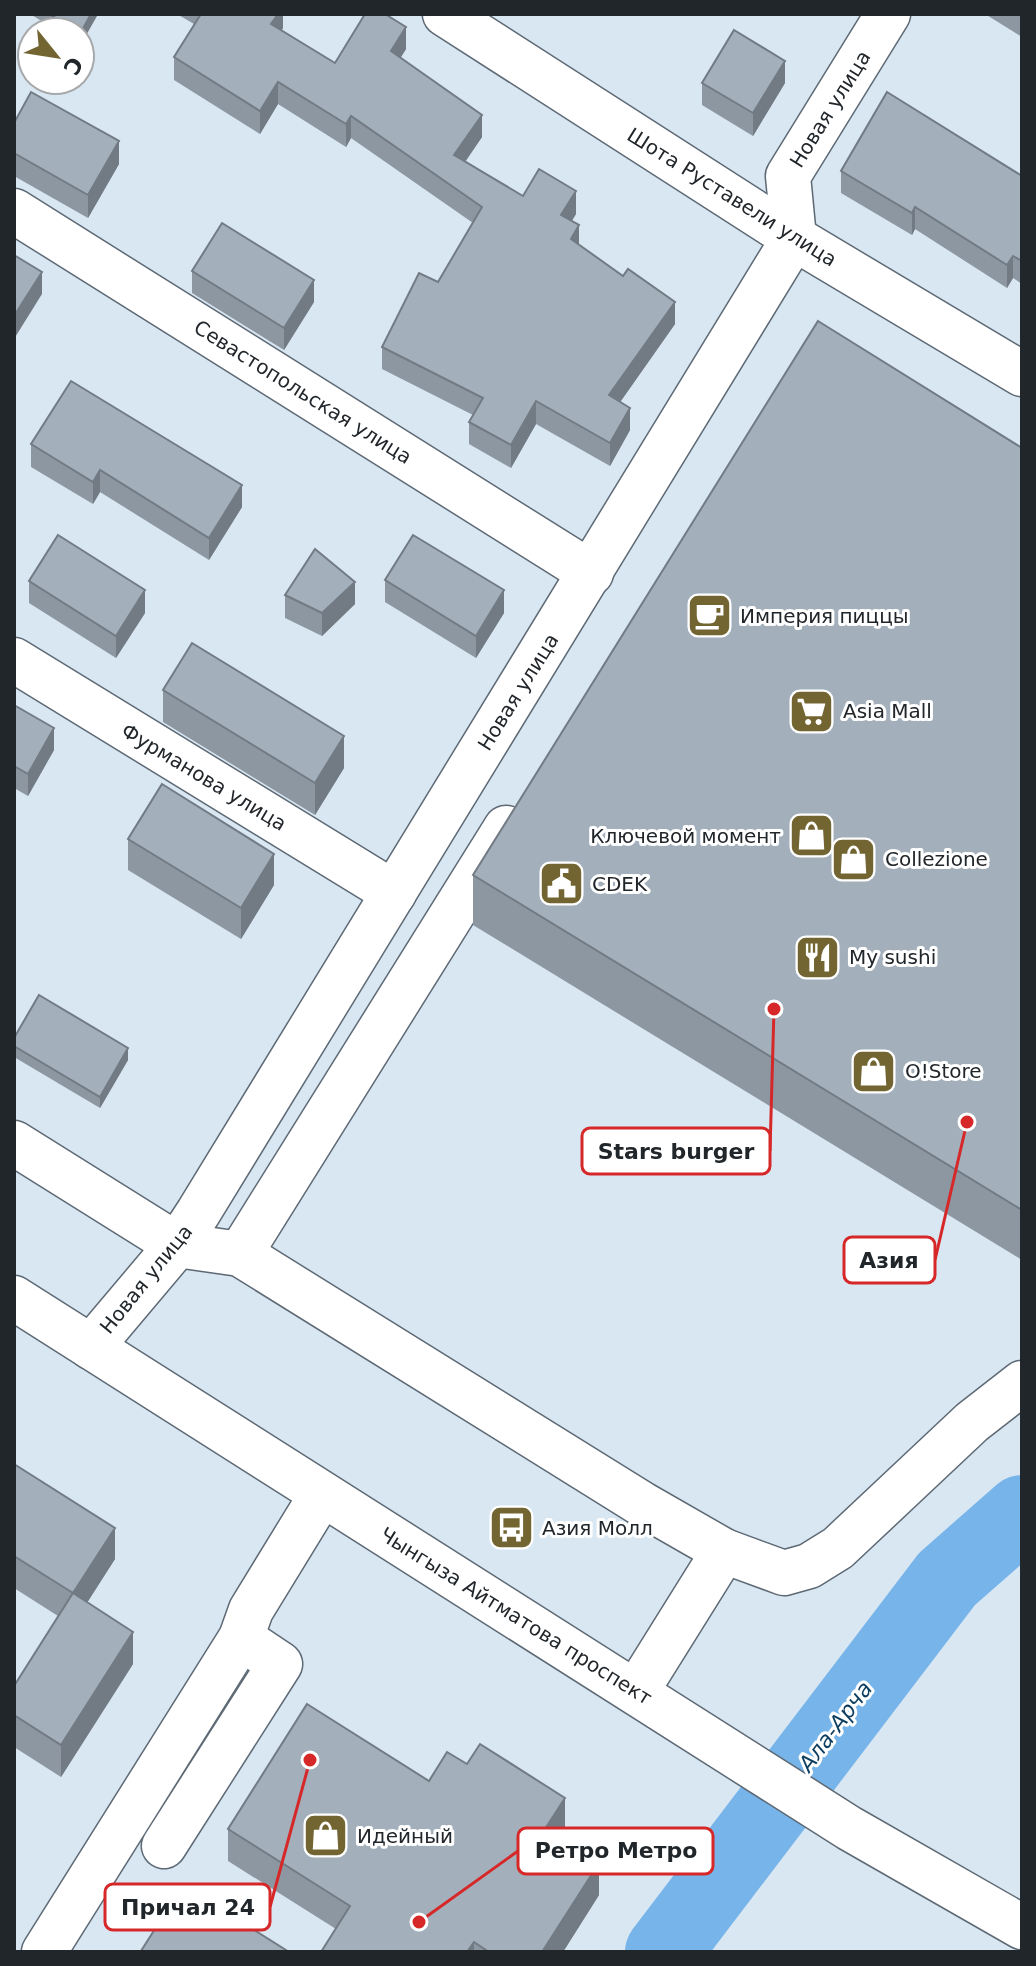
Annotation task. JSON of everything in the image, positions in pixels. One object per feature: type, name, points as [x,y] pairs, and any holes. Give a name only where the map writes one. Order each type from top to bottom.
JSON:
[{"type":"street","name":"Шота Руставели улица","points":[[445,14],[794,238],[1022,374]]},
{"type":"street","name":"Новая улица","points":[[91,1347],[177,1245],[794,238],[788,176],[888,14]]},
{"type":"street","name":"Севастопольская улица","points":[[14,211],[591,573]]},
{"type":"street","name":"Фурманова улица","points":[[14,660],[394,893]]},
{"type":"street","points":[[240,1254],[528,791]]},
{"type":"street","points":[[14,1143],[177,1245],[240,1254],[724,1551],[784,1573],[809,1566],[838,1548],[881,1512],[972,1422],[1022,1383]]},
{"type":"street","name":"Чынгыза Айтматова проспект","points":[[14,1298],[849,1828],[1022,1927]]},
{"type":"street","points":[[44,1952],[241,1638],[251,1610],[322,1494]]},
{"type":"street","points":[[636,1692],[724,1551]]},
{"type":"street","points":[[164,1846],[280,1664],[241,1638]]},
{"type":"building","points":[[49,14],[91,14],[90,16]]},
{"type":"building","points":[[201,14],[278,14],[271,24],[335,63],[365,14],[385,14],[406,27],[391,51],[482,115],[454,155],[523,196],[539,169],[576,191],[561,215],[579,225],[571,239],[623,276],[628,269],[675,302],[609,395],[630,408],[610,443],[536,401],[511,445],[469,422],[483,398],[382,347],[419,273],[438,282],[482,207],[351,116],[346,124],[278,82],[260,111],[174,57]]},
{"type":"building","points":[[734,30],[785,61],[753,113],[702,83]]},
{"type":"building","points":[[887,92],[1022,176],[1022,261],[1013,256],[1007,265],[915,207],[912,213],[841,171]]},
{"type":"building","points":[[29,96],[38,96],[119,141],[88,195],[14,153],[14,123]]},
{"type":"building","points":[[222,223],[314,280],[284,328],[192,271]]},
{"type":"building","points":[[14,255],[42,272],[14,316]]},
{"type":"building","name":"Asia Mall","points":[[818,321],[1022,448],[1022,1210],[473,875]]},
{"type":"building","points":[[71,381],[242,485],[209,538],[100,470],[93,482],[31,444]]},
{"type":"building","points":[[58,535],[145,590],[116,636],[29,581]]},
{"type":"building","points":[[413,535],[504,590],[476,636],[385,580]]},
{"type":"building","points":[[315,549],[355,582],[322,613],[285,595]]},
{"type":"building","points":[[192,643],[344,736],[315,783],[163,690]]},
{"type":"building","points":[[14,705],[54,728],[28,774],[14,766]]},
{"type":"building","points":[[162,784],[274,854],[241,908],[128,839]]},
{"type":"building","points":[[39,995],[128,1048],[100,1097],[14,1046],[14,1038]]},
{"type":"building","points":[[14,1464],[115,1528],[73,1593],[14,1556]]},
{"type":"building","points":[[73,1593],[133,1632],[61,1745],[14,1715],[14,1686]]},
{"type":"building","points":[[307,1704],[429,1781],[447,1752],[467,1764],[480,1744],[565,1798],[545,1829],[599,1863],[542,1952],[489,1952],[474,1942],[467,1952],[321,1952],[350,1906],[228,1829]]},
{"type":"building","points":[[183,1885],[289,1952],[141,1951]]},
{"type":"waterway","name":"Ала-Арча","points":[[663,1952],[947,1579],[1022,1513]]},
{"type":"place","name":"Империя пиццы","points":[[709,616]]},
{"type":"place","name":"Asia Mall","points":[[812,711]]},
{"type":"place","name":"Ключевой момент","points":[[812,836]]},
{"type":"place","name":"Cоllezione","points":[[854,859]]},
{"type":"place","name":"CDEK","points":[[561,884]]},
{"type":"place","name":"My sushi","points":[[818,957]]},
{"type":"place","name":"Stars burger","points":[[774,1009]]},
{"type":"place","name":"O!Store","points":[[874,1071]]},
{"type":"place","name":"Азия","points":[[967,1122]]},
{"type":"place","name":"Азия Молл","points":[[511,1528]]},
{"type":"place","name":"Причал 24","points":[[310,1760]]},
{"type":"place","name":"Идейный","points":[[326,1836]]},
{"type":"place","name":"Ретро Метро","points":[[419,1922]]}]
